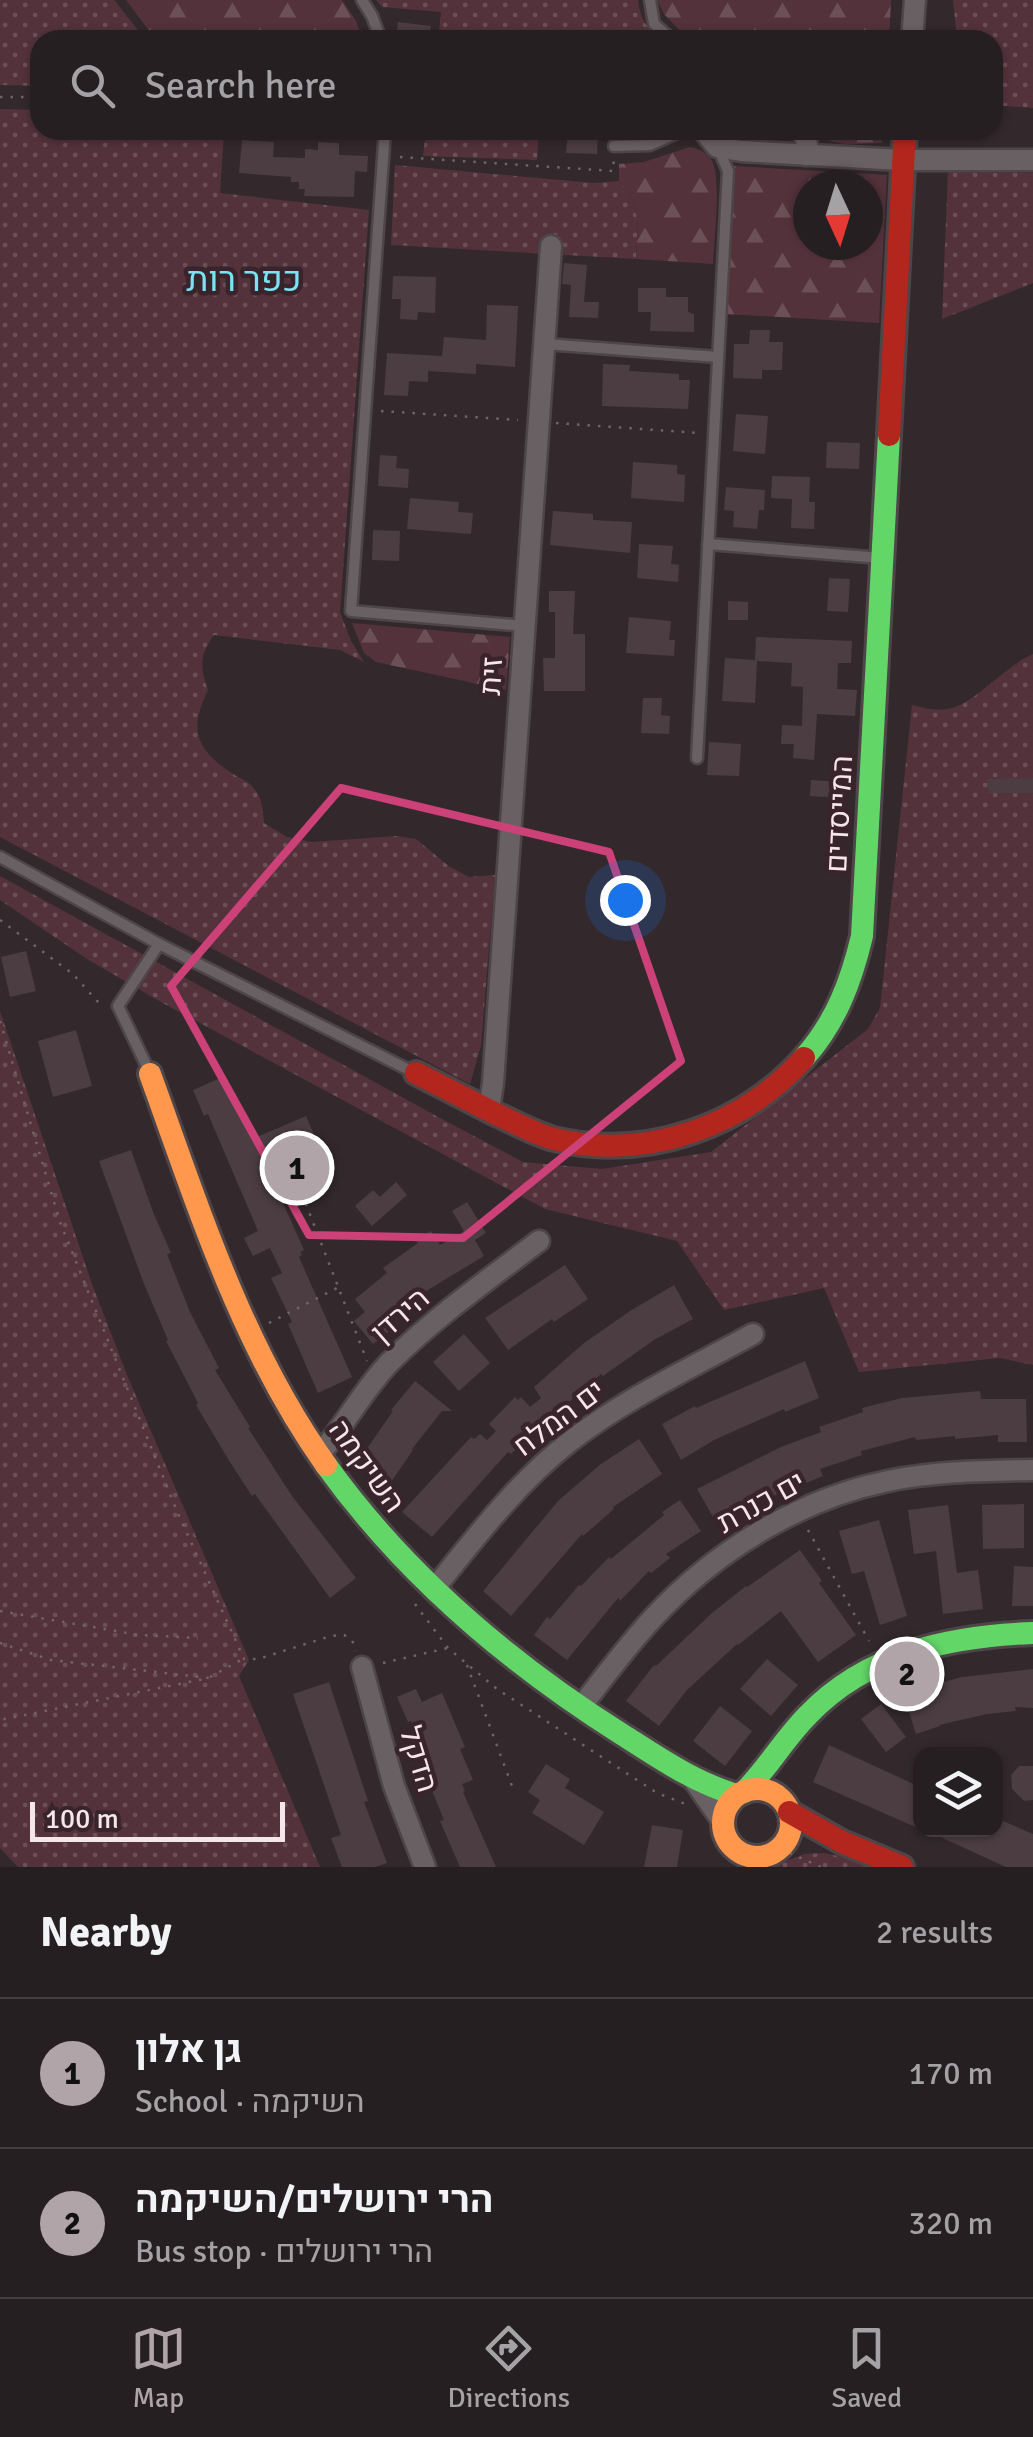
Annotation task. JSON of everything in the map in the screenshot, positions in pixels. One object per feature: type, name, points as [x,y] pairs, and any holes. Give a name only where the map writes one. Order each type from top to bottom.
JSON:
[{"type":"street","points":[[913,30],[916,0]]},
{"type":"street","points":[[712,140],[718,147],[740,151],[903,160],[1033,160]]},
{"type":"street","points":[[806,140],[806,154]]},
{"type":"street","name":"המייסדים","points":[[416,1074],[554,1139],[641,1146],[681,1138],[742,1111],[819,1041],[838,1010],[852,978],[862,936],[904,140]]},
{"type":"street","name":"זית","points":[[489,1110],[551,246]]},
{"type":"street","name":"השיקמה","points":[[150,1074],[250,1333],[283,1398],[384,1540],[465,1620],[580,1708],[687,1774],[716,1788],[741,1793]]},
{"type":"street","name":"הירדן","points":[[320,1454],[374,1380],[426,1330],[539,1241]]},
{"type":"street","name":"ים המלח","points":[[434,1590],[515,1492],[567,1443],[603,1418],[753,1334]]},
{"type":"street","name":"ים כנרת","points":[[580,1708],[652,1619],[680,1591],[719,1559],[798,1511],[887,1481],[1033,1470]]},
{"type":"street","points":[[725,1867],[726,1808],[761,1774],[785,1739],[825,1700],[881,1662],[915,1648],[975,1635],[1033,1632]]},
{"type":"street","name":"הדקל","points":[[362,1667],[394,1786],[425,1867]]},
{"type":"street","points":[[760,1858],[787,1840],[791,1827],[777,1773],[785,1739]]},
{"type":"street","name":"השיקמה","points":[[687,1774],[700,1787],[724,1830]]},
{"type":"street","points":[[741,1793],[769,1791],[842,1842],[902,1867]]},
{"type":"street","points":[[724,1830],[736,1850],[750,1857],[760,1858],[808,1839],[842,1842]]},
{"type":"lane","points":[[362,0],[378,30]]},
{"type":"lane","points":[[650,0],[654,24],[662,30]]},
{"type":"lane","points":[[385,140],[351,611],[524,626]]},
{"type":"lane","points":[[614,146],[650,145],[661,140]]},
{"type":"lane","points":[[697,758],[728,171],[718,147]]},
{"type":"lane","points":[[544,344],[718,357]]},
{"type":"lane","points":[[708,544],[882,558]]},
{"type":"lane","points":[[0,857],[159,944],[416,1074]]},
{"type":"lane","points":[[150,1074],[118,1006],[159,944]]},
{"type":"path","points":[[0,97],[30,97]]},
{"type":"path","points":[[384,156],[613,171],[614,146]]},
{"type":"path","points":[[0,920],[73,974],[97,1001],[118,1006]]},
{"type":"path","points":[[0,1021],[60,1222],[176,1509],[244,1659]]},
{"type":"path","points":[[302,1194],[374,1380]]},
{"type":"path","points":[[250,1333],[338,1287]]},
{"type":"path","points":[[798,1511],[881,1662]]},
{"type":"path","points":[[0,1611],[140,1635],[198,1638]]},
{"type":"path","points":[[0,1720],[209,1678],[244,1659],[331,1636],[344,1635],[352,1640],[362,1667],[448,1648]]},
{"type":"path","points":[[0,1643],[51,1660],[209,1678]]},
{"type":"path","points":[[466,1664],[512,1786]]},
{"type":"path","points":[[760,1858],[821,1867]]},
{"type":"highlighted area","points":[[341,788],[609,852],[681,1061],[463,1238],[309,1235],[171,986]]},
{"type":"green space","points":[[0,0],[114,0],[138,30],[30,30],[30,86],[0,85]]},
{"type":"green space","points":[[126,0],[342,0],[359,30],[148,30]]},
{"type":"green space","points":[[376,0],[638,0],[640,13],[651,30],[439,30],[441,12],[382,7]]},
{"type":"green space","points":[[657,0],[891,0],[890,30],[679,30]]},
{"type":"green space","points":[[953,0],[1033,0],[1033,108],[1003,106],[1003,30],[956,30]]},
{"type":"green space","points":[[0,109],[30,110],[30,140],[223,140],[220,193],[369,210],[340,612],[364,662],[340,650],[214,635],[203,655],[208,690],[198,716],[199,737],[209,755],[255,789],[264,823],[287,837],[312,842],[397,836],[416,839],[469,877],[495,875],[481,1046],[470,1084],[0,837]]},
{"type":"green space","points":[[425,140],[538,140],[537,160],[423,156]]},
{"type":"green space","points":[[829,140],[882,140],[882,143]]},
{"type":"green space","points":[[690,147],[706,154],[714,167],[717,193],[713,264],[636,259],[637,217],[632,198],[619,181],[619,164],[644,162]]},
{"type":"green space","points":[[395,165],[594,183],[619,181],[635,207],[636,259],[391,245]]},
{"type":"green space","points":[[734,166],[802,170],[793,170],[793,260],[882,260],[879,323],[726,314]]},
{"type":"green space","points":[[948,172],[1033,173],[1033,283],[942,319]]},
{"type":"green space","points":[[883,175],[887,175],[883,249]]},
{"type":"green space","points":[[352,623],[510,637],[506,690],[376,662],[364,653]]},
{"type":"green space","points":[[1033,654],[1033,1365],[1000,1358],[859,1372],[824,1288],[724,1310],[677,1241],[545,1209],[161,1002],[87,959],[0,900],[0,876],[523,1162],[602,1169],[711,1152],[868,1029],[880,1008],[912,705],[942,710],[961,705]]},
{"type":"green space","points":[[0,1011],[92,1284],[249,1660],[239,1676],[320,1867],[18,1867],[0,1848]]},
{"type":"green space","points":[[823,1853],[866,1867],[769,1867],[805,1854]]},
{"type":"building","points":[[398,22],[431,26],[430,30],[397,30]]},
{"type":"building","points":[[242,140],[274,142],[273,157],[305,158],[305,149],[318,150],[318,142],[339,143],[339,155],[368,156],[367,172],[355,171],[354,197],[304,196],[305,189],[299,189],[299,182],[291,182],[291,177],[239,173]]},
{"type":"building","points":[[567,140],[598,140],[597,154],[566,153]]},
{"type":"building","points":[[564,263],[587,265],[584,302],[599,302],[598,318],[569,317],[571,285],[562,284]]},
{"type":"building","points":[[393,276],[436,277],[435,313],[418,312],[417,320],[400,319],[401,299],[392,299]]},
{"type":"building","points":[[638,288],[666,288],[666,297],[688,297],[688,312],[694,314],[694,332],[650,331],[651,312],[638,312]]},
{"type":"building","points":[[487,305],[518,306],[515,367],[476,364],[476,374],[428,371],[428,382],[409,381],[408,396],[384,395],[387,353],[442,356],[444,337],[486,340]]},
{"type":"building","points":[[750,330],[770,330],[769,342],[783,342],[782,370],[762,370],[762,379],[733,378],[734,344],[749,344]]},
{"type":"building","points":[[603,364],[630,365],[629,371],[679,374],[679,380],[690,380],[688,409],[602,406]]},
{"type":"building","points":[[736,414],[768,416],[765,454],[733,451]]},
{"type":"building","points":[[827,442],[860,443],[859,469],[826,468]]},
{"type":"building","points":[[380,455],[397,456],[396,468],[409,469],[408,488],[378,486]]},
{"type":"building","points":[[633,462],[677,465],[677,474],[685,475],[684,502],[631,498]]},
{"type":"building","points":[[772,476],[810,477],[809,502],[815,502],[814,529],[791,528],[792,499],[771,498]]},
{"type":"building","points":[[726,487],[765,490],[764,510],[759,510],[757,529],[733,527],[734,511],[724,510]]},
{"type":"building","points":[[410,498],[459,502],[458,512],[473,513],[471,534],[407,529]]},
{"type":"building","points":[[553,511],[593,514],[593,520],[632,522],[630,553],[550,545]]},
{"type":"building","points":[[373,530],[400,531],[399,561],[372,560]]},
{"type":"building","points":[[639,544],[673,546],[671,564],[679,565],[678,582],[637,578]]},
{"type":"building","points":[[829,578],[850,579],[848,612],[827,611]]},
{"type":"building","points":[[549,591],[575,591],[573,634],[585,634],[585,691],[544,691],[543,658],[555,658],[555,612],[549,612]]},
{"type":"building","points":[[728,601],[748,602],[748,620],[728,620]]},
{"type":"building","points":[[629,617],[671,621],[669,640],[675,640],[674,656],[626,653]]},
{"type":"building","points":[[756,637],[852,641],[851,663],[838,663],[837,689],[857,690],[855,716],[817,714],[814,760],[793,758],[794,744],[781,744],[782,725],[802,726],[803,687],[791,686],[792,663],[757,661],[755,703],[722,701],[725,658],[755,660]]},
{"type":"building","points":[[643,698],[662,698],[661,715],[670,716],[669,734],[641,733]]},
{"type":"building","points":[[709,742],[741,744],[739,776],[707,775]]},
{"type":"building","points":[[1033,778],[1033,793],[988,793],[988,779]]},
{"type":"building","points":[[811,780],[842,782],[841,798],[810,796]]},
{"type":"building","points":[[26,951],[36,991],[10,997],[1,957]]},
{"type":"building","points":[[76,1030],[92,1086],[53,1097],[38,1041]]},
{"type":"building","points":[[225,1076],[255,1138],[306,1116],[334,1180],[283,1203],[304,1250],[299,1257],[352,1377],[318,1393],[271,1278],[282,1273],[270,1248],[253,1256],[244,1238],[258,1231],[208,1114],[204,1116],[193,1090]]},
{"type":"building","points":[[131,1150],[190,1312],[219,1368],[215,1370],[292,1496],[356,1578],[330,1598],[228,1459],[196,1405],[166,1341],[99,1161]]},
{"type":"building","points":[[396,1182],[407,1195],[372,1226],[355,1206],[373,1190],[380,1197]]},
{"type":"building","points":[[467,1202],[486,1233],[475,1240],[484,1256],[418,1296],[421,1299],[385,1325],[390,1331],[373,1344],[354,1321],[365,1312],[355,1299],[387,1273],[383,1268],[418,1243],[415,1240],[431,1231],[440,1245],[464,1231],[452,1211]]},
{"type":"building","points":[[565,1265],[588,1299],[508,1350],[485,1318]]},
{"type":"building","points":[[674,1285],[693,1319],[601,1374],[560,1410],[557,1407],[511,1454],[508,1452],[432,1537],[402,1512],[471,1437],[480,1434],[487,1440],[496,1431],[489,1424],[515,1397],[521,1397],[530,1407],[541,1398],[534,1387],[584,1343]]},
{"type":"building","points":[[464,1334],[490,1363],[459,1391],[433,1362]]},
{"type":"building","points":[[805,1361],[819,1398],[714,1440],[681,1460],[662,1424],[695,1406]]},
{"type":"building","points":[[415,1381],[452,1411],[442,1411],[391,1482],[359,1460]]},
{"type":"building","points":[[980,1391],[981,1399],[1026,1399],[1027,1442],[998,1442],[998,1435],[916,1440],[915,1437],[861,1451],[862,1455],[820,1469],[823,1476],[738,1510],[717,1524],[697,1489],[781,1447],[821,1432],[819,1427],[863,1412],[862,1408],[902,1398]]},
{"type":"building","points":[[639,1439],[662,1474],[582,1534],[511,1616],[483,1591],[559,1500],[601,1464]]},
{"type":"building","points":[[680,1500],[701,1531],[666,1554],[670,1558],[649,1571],[620,1601],[618,1598],[567,1660],[534,1635],[547,1617],[550,1619],[609,1557]]},
{"type":"building","points":[[1024,1504],[1024,1548],[983,1549],[982,1505]]},
{"type":"building","points":[[948,1505],[957,1573],[978,1570],[983,1609],[943,1614],[936,1551],[914,1554],[908,1510]]},
{"type":"building","points":[[879,1520],[907,1616],[880,1625],[864,1571],[852,1574],[839,1531]]},
{"type":"building","points":[[800,1550],[856,1635],[818,1662],[781,1611],[737,1644],[687,1690],[659,1726],[626,1701],[654,1665],[712,1613]]},
{"type":"building","points":[[1014,1566],[1033,1567],[1033,1606],[1012,1606]]},
{"type":"building","points":[[767,1659],[798,1685],[771,1716],[740,1689]]},
{"type":"building","points":[[1033,1669],[1033,1708],[1015,1707],[1016,1711],[939,1725],[916,1734],[903,1693],[962,1677]]},
{"type":"building","points":[[329,1682],[368,1801],[364,1802],[387,1863],[375,1867],[342,1867],[331,1838],[341,1835],[293,1694]]},
{"type":"building","points":[[416,1689],[422,1702],[442,1693],[465,1747],[460,1749],[473,1780],[462,1784],[463,1792],[496,1867],[460,1867],[428,1781],[435,1778],[397,1697]]},
{"type":"building","points":[[881,1704],[906,1737],[886,1752],[861,1719]]},
{"type":"building","points":[[720,1706],[752,1731],[725,1766],[693,1741]]},
{"type":"building","points":[[829,1745],[913,1784],[913,1826],[813,1782]]},
{"type":"building","points":[[546,1764],[570,1779],[565,1788],[604,1812],[584,1845],[532,1813],[540,1800],[528,1792]]},
{"type":"building","points":[[1019,1766],[1033,1766],[1033,1800],[1024,1801],[1012,1789],[1011,1775]]},
{"type":"building","points":[[1003,1821],[1033,1834],[1033,1867],[1006,1867],[940,1837],[1003,1837]]},
{"type":"building","points":[[652,1825],[683,1830],[677,1867],[644,1867]]},
{"type":"traffic: fast","points":[[804,1058],[841,1001],[862,936],[889,435]]},
{"type":"traffic: fast","points":[[326,1465],[425,1580],[500,1647],[650,1752],[692,1777],[737,1795]]},
{"type":"traffic: fast","points":[[744,1792],[808,1715],[857,1676],[941,1644],[1033,1633]]},
{"type":"traffic: slow","points":[[150,1074],[246,1325],[296,1420],[326,1465]]},
{"type":"traffic: slow","points":[[757,1789],[770,1791],[781,1799],[789,1810],[791,1823],[789,1836],[781,1847],[770,1855],[757,1857],[744,1855],[733,1847],[725,1836],[723,1823],[725,1810],[733,1799],[744,1791],[757,1789]]},
{"type":"traffic: jam","points":[[889,435],[904,140]]},
{"type":"traffic: jam","points":[[416,1073],[547,1137],[589,1145],[623,1145],[690,1133],[722,1120],[752,1103],[804,1058]]},
{"type":"traffic: jam","points":[[789,1812],[842,1842],[902,1867]]},
{"type":"place","name":"גן אלון","points":[[297,1168]]},
{"type":"place","name":"הרי ירושלים/השיקמה","points":[[907,1674]]},
{"type":"district","name":"כפר רות","points":[[244,279]]}]
